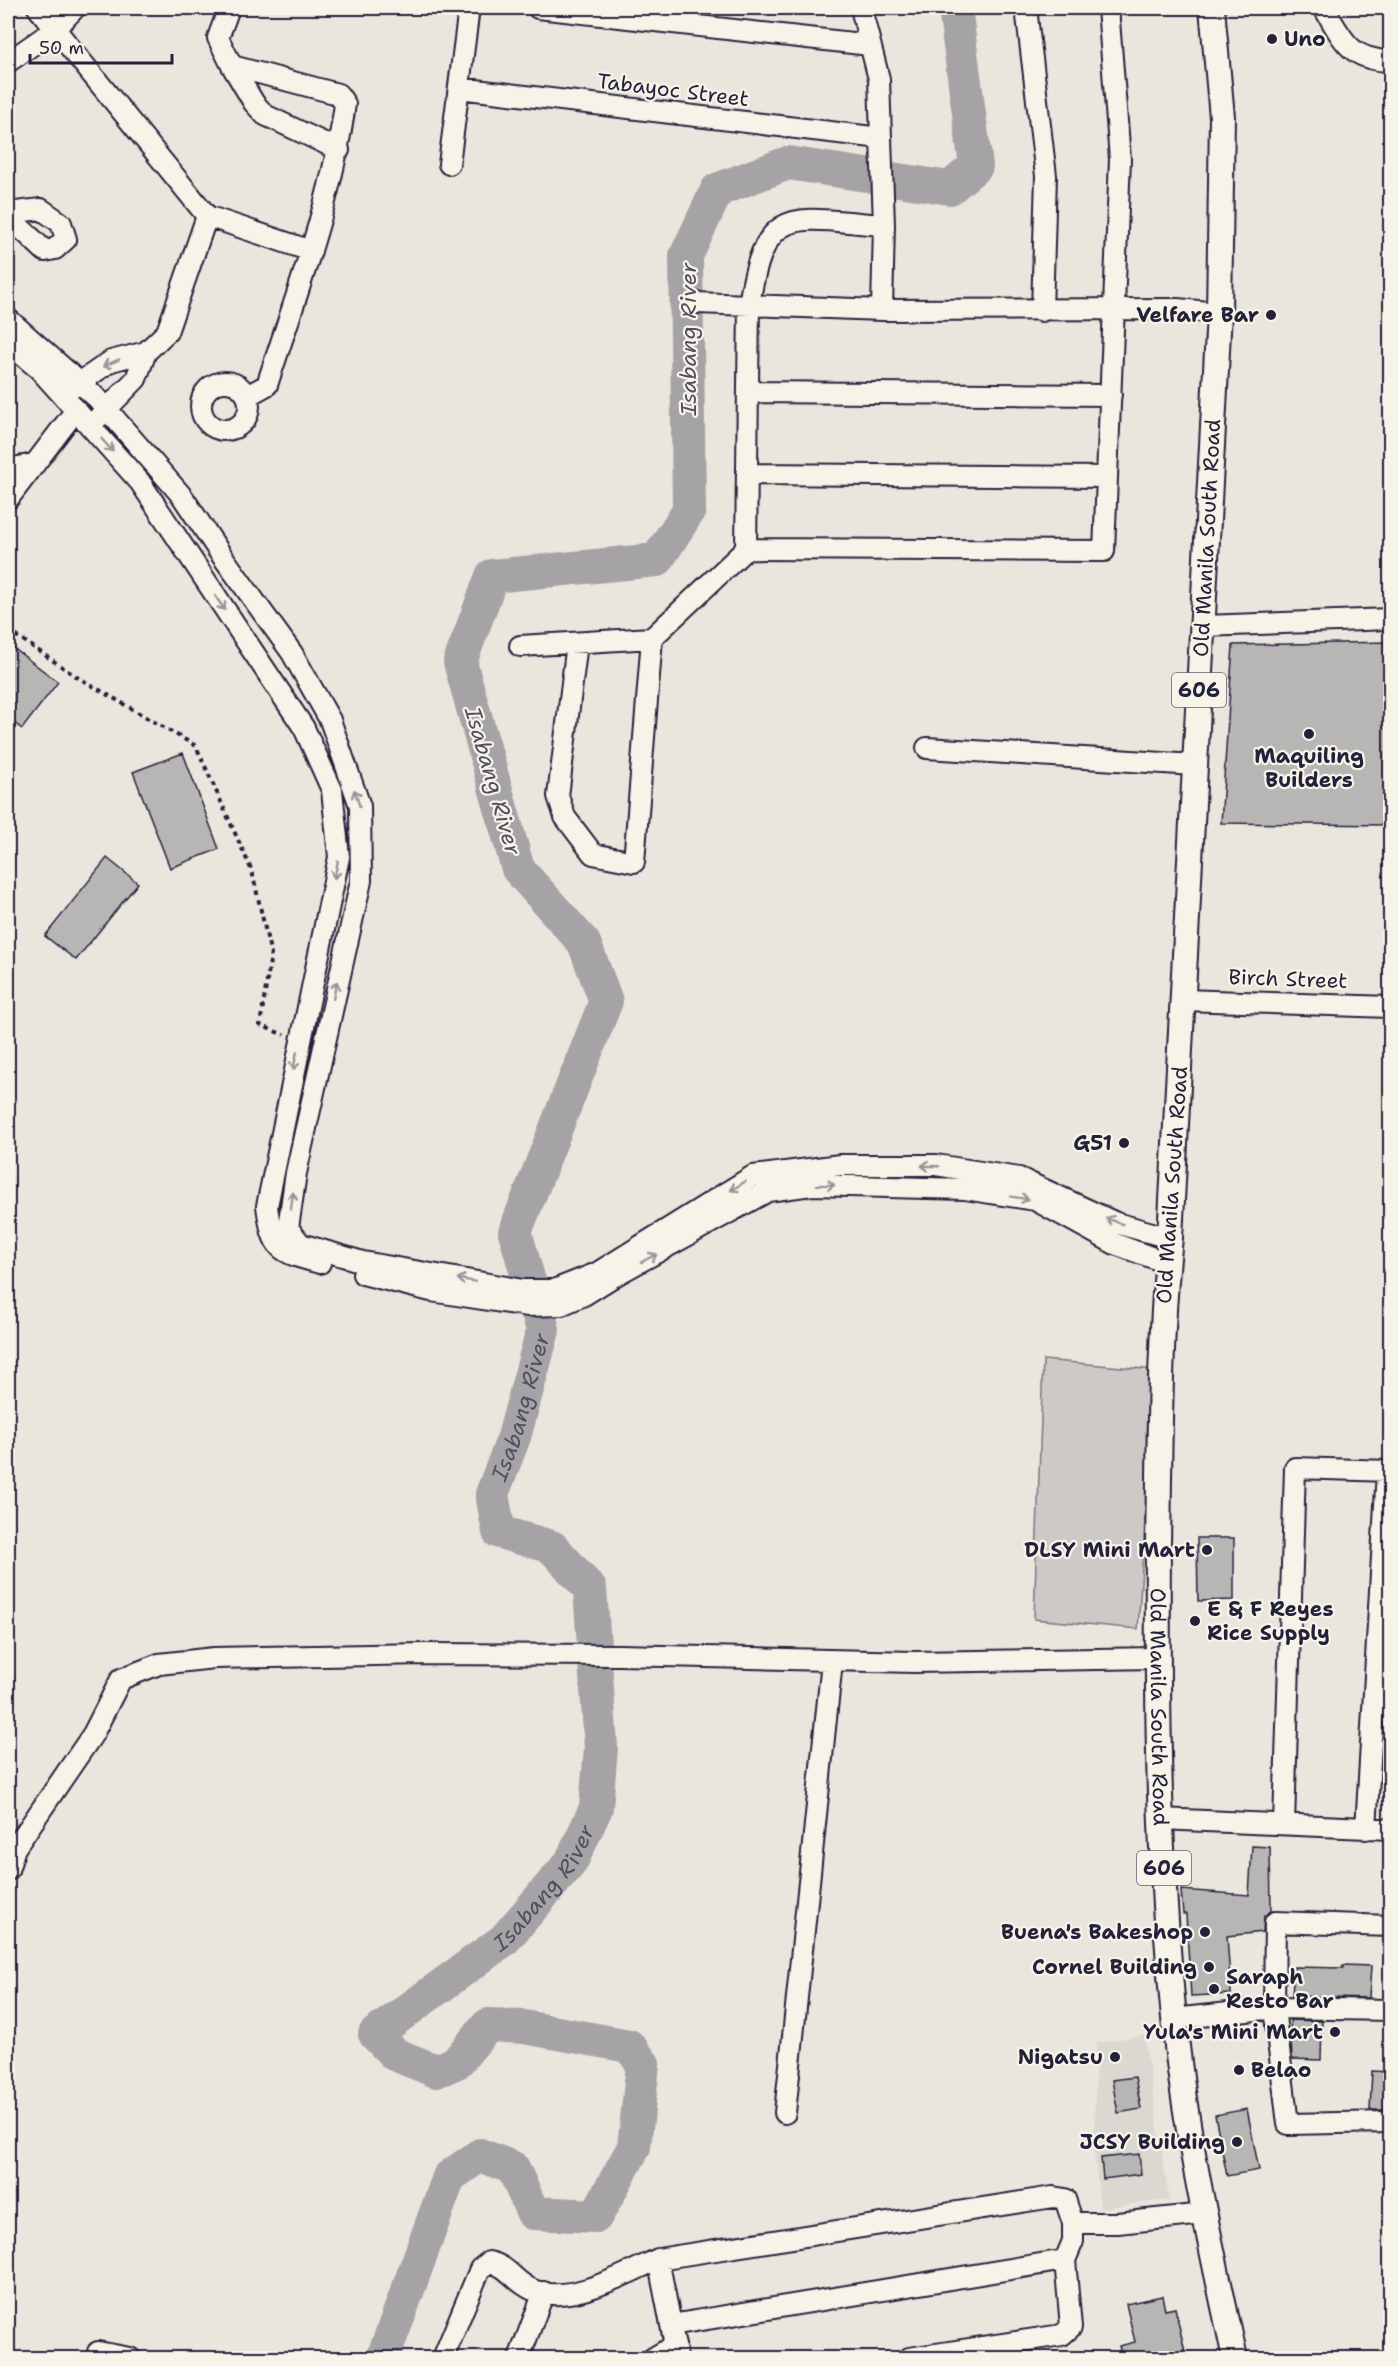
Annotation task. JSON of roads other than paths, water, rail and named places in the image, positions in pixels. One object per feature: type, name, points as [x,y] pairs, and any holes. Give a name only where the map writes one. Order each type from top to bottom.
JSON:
[{"type":"main road","name":"Old Manila South Road","points":[[1212,8],[1222,117],[1219,313],[1170,1238],[1160,1372],[1156,1658],[1161,1818],[1174,2019],[1204,2214],[1234,2358]]},
{"type":"street","points":[[38,8],[207,216],[311,251]]},
{"type":"street","points":[[8,62],[54,30],[75,8]]},
{"type":"street","points":[[229,8],[218,38],[254,103],[265,115],[339,150]]},
{"type":"street","points":[[449,164],[469,8]]},
{"type":"street","points":[[538,8],[870,45]]},
{"type":"street","points":[[861,8],[879,79],[884,217],[882,310]]},
{"type":"street","points":[[1026,8],[1046,176],[1042,311]]},
{"type":"street","points":[[520,646],[652,638],[746,549],[1104,551],[1120,159],[1108,8]]},
{"type":"street","points":[[1324,8],[1345,43],[1370,61],[1390,62]]},
{"type":"street","points":[[232,66],[338,94],[345,104],[339,150],[311,251],[267,385],[247,396]]},
{"type":"street","name":"Tabayoc Street","points":[[459,88],[881,138]]},
{"type":"street","points":[[89,425],[108,410],[136,380],[146,352],[167,332],[207,216]]},
{"type":"street","points":[[746,549],[750,392],[748,305],[754,271],[762,246],[772,233],[786,223],[803,220],[884,217]]},
{"type":"street","points":[[696,303],[882,310],[1115,309],[1219,313]]},
{"type":"street","points":[[8,319],[108,410],[182,496],[306,679],[330,720],[360,806],[361,881],[327,1023],[296,1173],[288,1228],[301,1244],[363,1262],[526,1298]]},
{"type":"street","points":[[8,343],[39,369],[140,482],[304,728],[332,790],[339,857],[267,1206],[271,1234],[287,1254],[431,1291],[526,1298],[584,1295],[768,1191],[812,1185],[965,1189],[1035,1200],[1115,1244],[1167,1263]]},
{"type":"street","points":[[8,499],[34,464],[70,403],[79,382],[111,361],[146,352]]},
{"type":"street","points":[[750,392],[1111,395]]},
{"type":"street","points":[[8,469],[34,464]]},
{"type":"street","points":[[748,474],[1106,477]]},
{"type":"street","points":[[1203,626],[1390,619]]},
{"type":"street","points":[[577,643],[558,796],[565,817],[593,854],[634,862],[652,638]]},
{"type":"street","points":[[281,694],[306,679]]},
{"type":"street","points":[[927,748],[1195,765]]},
{"type":"street","name":"Birch Street","points":[[1183,1000],[1390,1007]]},
{"type":"street","points":[[305,1016],[327,1023]]},
{"type":"street","points":[[557,1298],[753,1176],[840,1165],[936,1165],[1018,1178],[1116,1223],[1170,1238]]},
{"type":"street","points":[[1284,1824],[1295,1468],[1389,1471],[1366,1829]]},
{"type":"street","points":[[8,1870],[15,1848],[93,1734],[121,1679],[159,1664],[238,1658],[425,1654],[581,1654],[914,1662],[1156,1658]]},
{"type":"street","points":[[785,2113],[832,1661]]},
{"type":"street","points":[[1161,1818],[1390,1829]]},
{"type":"street","points":[[1390,1926],[1275,1922],[1274,2008],[1288,2124],[1390,2122]]},
{"type":"street","points":[[1174,2019],[1274,2008],[1390,2010]]},
{"type":"street","points":[[443,2358],[480,2269],[489,2262],[498,2264],[531,2290],[569,2295],[609,2282],[658,2259],[1053,2197],[1065,2199],[1073,2223],[1073,2241],[1065,2260],[1071,2327],[1062,2335],[909,2358]]},
{"type":"street","points":[[1073,2223],[1118,2223],[1204,2214]]},
{"type":"street","points":[[653,2358],[676,2352],[658,2259]]},
{"type":"street","points":[[671,2325],[1065,2260]]},
{"type":"street","points":[[519,2358],[544,2292]]},
{"type":"street","points":[[98,2352],[128,2358]]},
{"type":"waterway","name":"Isabang River","points":[[383,2358],[449,2177],[480,2155],[513,2168],[533,2213],[596,2216],[634,2147],[643,2064],[629,2046],[524,2027],[488,2025],[457,2062],[436,2071],[394,2054],[375,2034],[504,1940],[571,1862],[596,1808],[601,1747],[590,1589],[552,1547],[499,1532],[492,1494],[514,1437],[543,1330],[515,1232],[606,1001],[584,943],[518,869],[460,662],[492,576],[657,560],[689,510],[686,256],[717,190],[788,163],[950,188],[976,166],[955,8]]},
{"type":"place","name":"Uno","points":[[1272,39]]},
{"type":"place","name":"Velfare Bar","points":[[1271,315]]},
{"type":"place","name":"Maquiling Builders","points":[[1309,734]]},
{"type":"place","name":"G51","points":[[1124,1143]]},
{"type":"place","name":"DLSY Mini Mart","points":[[1207,1550]]},
{"type":"place","name":"E & F Reyes Rice Supply","points":[[1195,1621]]},
{"type":"place","name":"Buena's Bakeshop","points":[[1205,1932]]},
{"type":"place","name":"Cornel Building","points":[[1209,1967]]},
{"type":"place","name":"Saraph Resto Bar","points":[[1214,1989]]},
{"type":"place","name":"Yula's Mini Mart","points":[[1335,2032]]},
{"type":"place","name":"Nigatsu","points":[[1115,2057]]},
{"type":"place","name":"Belao","points":[[1239,2070]]},
{"type":"place","name":"JCSY Building","points":[[1237,2142]]}]
